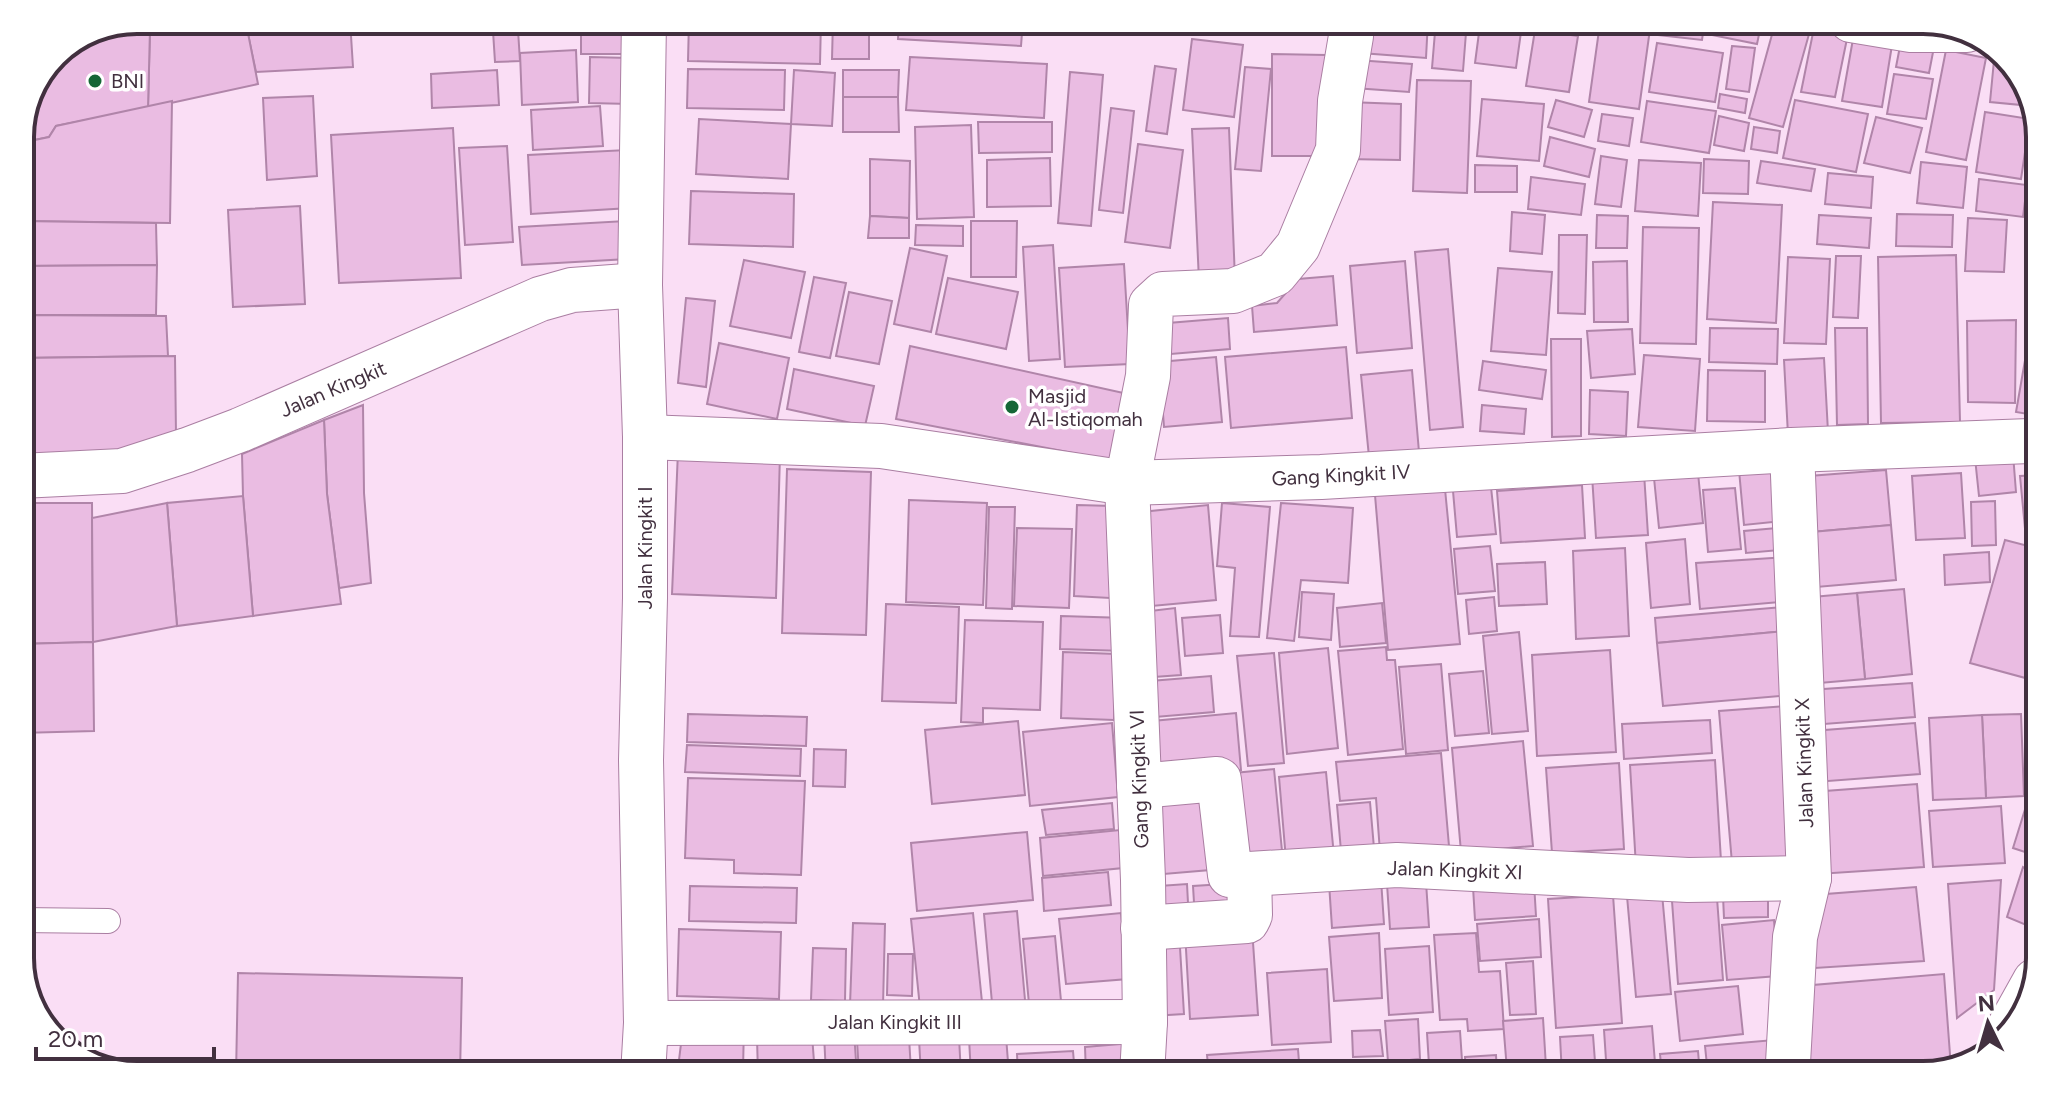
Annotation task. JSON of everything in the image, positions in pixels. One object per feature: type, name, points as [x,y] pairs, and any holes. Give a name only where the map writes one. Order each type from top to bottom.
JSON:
[{"type":"street","name":"Jalan Kingkit I","points":[[644,34],[640,285],[645,437],[641,760],[646,1023],[644,1061]]},
{"type":"street","name":"Gang Kingkit VI","points":[[1143,1061],[1143,928],[1127,483],[1148,376],[1151,305],[1163,294],[1233,291],[1261,280],[1275,274],[1298,246],[1338,150],[1340,101],[1351,34]]},
{"type":"street","name":"Jalan Kingkit","points":[[34,475],[122,471],[240,430],[540,299],[572,290],[640,285]]},
{"type":"street","name":"Gang Kingkit IV","points":[[645,437],[881,446],[1127,483],[1321,477],[1792,450],[2026,441]]},
{"type":"street","name":"Jalan Kingkit X","points":[[1788,1061],[1795,937],[1809,878],[1792,450]]},
{"type":"street","points":[[1139,786],[1219,780],[1230,875],[1249,874],[1250,915],[1247,921],[1143,928]]},
{"type":"street","name":"Jalan Kingkit XI","points":[[1249,874],[1397,865],[1688,880],[1809,878]]},
{"type":"street","name":"Jalan Kingkit III","points":[[646,1023],[1145,1022]]},
{"type":"lane","points":[[34,920],[108,921]]},
{"type":"building","points":[[150,34],[248,34],[258,84],[148,108]]},
{"type":"building","name":"BNI","points":[[150,34],[148,108],[56,126],[49,137],[34,140],[37,110],[51,80],[64,64],[97,42],[117,36]]},
{"type":"building","points":[[248,34],[351,34],[353,67],[256,72]]},
{"type":"building","points":[[493,34],[518,34],[520,61],[495,62]]},
{"type":"building","points":[[581,34],[623,34],[622,54],[581,54]]},
{"type":"building","points":[[689,34],[821,34],[820,64],[688,61]]},
{"type":"building","points":[[833,34],[869,34],[869,59],[832,59]]},
{"type":"building","points":[[898,34],[1022,34],[1021,46],[898,39]]},
{"type":"building","points":[[1362,34],[1427,34],[1426,58],[1361,53]]},
{"type":"building","points":[[1435,34],[1466,34],[1463,71],[1432,68]]},
{"type":"building","points":[[1479,34],[1521,34],[1516,68],[1475,63]]},
{"type":"building","points":[[1534,34],[1578,36],[1569,92],[1526,86]]},
{"type":"building","points":[[1598,34],[1649,34],[1639,109],[1589,102]]},
{"type":"building","points":[[1659,34],[1703,34],[1702,40]]},
{"type":"building","points":[[1712,34],[1759,34],[1757,44]]},
{"type":"building","points":[[1772,34],[1809,34],[1783,127],[1749,118]]},
{"type":"building","points":[[1813,34],[1848,34],[1835,97],[1801,92]]},
{"type":"building","points":[[1192,39],[1243,45],[1234,117],[1183,110]]},
{"type":"building","points":[[1853,39],[1892,45],[1882,107],[1842,101]]},
{"type":"building","points":[[1901,41],[1934,47],[1929,73],[1896,67]]},
{"type":"building","points":[[1657,43],[1723,53],[1715,102],[1649,92]]},
{"type":"building","points":[[1732,46],[1755,48],[1749,92],[1726,89]]},
{"type":"building","points":[[576,50],[578,102],[522,105],[520,53]]},
{"type":"building","points":[[1946,50],[1986,58],[1966,160],[1926,152]]},
{"type":"building","points":[[1272,54],[1326,55],[1326,156],[1272,156]]},
{"type":"building","points":[[590,57],[630,58],[630,104],[589,103]]},
{"type":"building","points":[[910,57],[1047,64],[1044,118],[906,110]]},
{"type":"building","points":[[1356,60],[1412,64],[1409,92],[1354,88]]},
{"type":"building","points":[[1994,62],[2009,80],[2021,105],[1990,102]]},
{"type":"building","points":[[1155,66],[1176,69],[1167,134],[1146,131]]},
{"type":"building","points":[[1245,67],[1271,69],[1261,171],[1235,169]]},
{"type":"building","points":[[688,69],[785,70],[784,110],[687,108]]},
{"type":"building","points":[[497,70],[499,105],[432,108],[431,74]]},
{"type":"building","points":[[794,70],[835,73],[832,126],[791,124]]},
{"type":"building","points":[[843,70],[899,70],[898,97],[843,97]]},
{"type":"building","points":[[1070,72],[1103,75],[1091,226],[1058,223]]},
{"type":"building","points":[[1894,74],[1933,79],[1926,119],[1887,114]]},
{"type":"building","points":[[1417,80],[1471,81],[1467,193],[1413,191]]},
{"type":"building","points":[[1720,94],[1747,99],[1745,113],[1718,108]]},
{"type":"building","points":[[313,96],[317,176],[267,180],[263,98]]},
{"type":"building","points":[[843,97],[898,97],[899,132],[843,132]]},
{"type":"building","points":[[1482,99],[1544,104],[1539,161],[1477,156]]},
{"type":"building","points":[[1556,100],[1592,110],[1584,137],[1548,127]]},
{"type":"building","points":[[1795,100],[1868,114],[1856,172],[1783,158]]},
{"type":"building","points":[[172,101],[170,223],[34,221],[34,140],[49,137],[56,126]]},
{"type":"building","points":[[1647,101],[1716,111],[1709,153],[1641,142]]},
{"type":"building","points":[[1348,102],[1401,104],[1400,160],[1346,159]]},
{"type":"building","points":[[600,106],[603,146],[533,150],[531,110]]},
{"type":"building","points":[[1111,108],[1134,111],[1123,213],[1099,210]]},
{"type":"building","points":[[1985,112],[2024,118],[2026,146],[2021,179],[1976,172]]},
{"type":"building","points":[[1602,114],[1633,118],[1629,146],[1598,141]]},
{"type":"building","points":[[1719,116],[1749,123],[1744,151],[1714,145]]},
{"type":"building","points":[[1876,117],[1922,128],[1910,173],[1864,163]]},
{"type":"building","points":[[699,119],[791,124],[788,179],[696,174]]},
{"type":"building","points":[[978,122],[1052,122],[1052,152],[979,153]]},
{"type":"building","points":[[971,125],[974,217],[917,219],[915,127]]},
{"type":"building","points":[[1754,127],[1780,131],[1777,153],[1751,149]]},
{"type":"building","points":[[453,128],[461,278],[339,283],[331,135]]},
{"type":"building","points":[[1229,128],[1235,280],[1199,281],[1192,129]]},
{"type":"building","points":[[1550,137],[1595,149],[1589,177],[1544,166]]},
{"type":"building","points":[[1138,144],[1183,150],[1170,248],[1125,242]]},
{"type":"building","points":[[507,146],[513,242],[465,245],[459,148]]},
{"type":"building","points":[[627,150],[630,208],[531,214],[528,155]]},
{"type":"building","points":[[1601,156],[1627,160],[1621,207],[1595,204]]},
{"type":"building","points":[[1050,158],[1051,206],[987,207],[987,160]]},
{"type":"building","points":[[870,159],[910,161],[909,218],[870,216]]},
{"type":"building","points":[[1704,159],[1749,161],[1748,194],[1703,193]]},
{"type":"building","points":[[1639,160],[1701,163],[1698,216],[1635,211]]},
{"type":"building","points":[[1761,161],[1815,169],[1811,191],[1757,183]]},
{"type":"building","points":[[1921,162],[1967,167],[1963,208],[1917,203]]},
{"type":"building","points":[[1475,165],[1517,166],[1517,192],[1475,192]]},
{"type":"building","points":[[1828,173],[1873,177],[1871,208],[1825,204]]},
{"type":"building","points":[[1531,177],[1585,184],[1581,215],[1528,209]]},
{"type":"building","points":[[1979,179],[2026,185],[2023,217],[1976,211]]},
{"type":"building","points":[[691,191],[794,194],[793,247],[689,244]]},
{"type":"building","points":[[1713,202],[1782,205],[1776,323],[1707,319]]},
{"type":"building","points":[[300,206],[305,304],[233,307],[228,210]]},
{"type":"building","points":[[1512,212],[1545,215],[1542,254],[1510,251]]},
{"type":"building","points":[[1897,214],[1953,215],[1952,247],[1896,246]]},
{"type":"building","points":[[1597,215],[1628,216],[1627,248],[1596,248]]},
{"type":"building","points":[[1819,215],[1871,218],[1869,248],[1817,244]]},
{"type":"building","points":[[870,216],[909,218],[909,238],[868,238]]},
{"type":"building","points":[[1968,218],[2007,220],[2004,272],[1965,271]]},
{"type":"building","points":[[34,221],[156,223],[157,265],[34,266]]},
{"type":"building","points":[[626,221],[628,259],[522,265],[519,227]]},
{"type":"building","points":[[971,221],[1017,221],[1016,277],[971,277]]},
{"type":"building","points":[[916,225],[963,226],[963,246],[915,245]]},
{"type":"building","points":[[1643,227],[1699,228],[1696,344],[1640,343]]},
{"type":"building","points":[[1559,235],[1587,235],[1585,314],[1558,313]]},
{"type":"building","points":[[1053,245],[1060,359],[1029,361],[1023,247]]},
{"type":"building","points":[[910,248],[947,256],[931,332],[894,324]]},
{"type":"building","points":[[1448,249],[1463,427],[1430,430],[1415,252]]},
{"type":"building","points":[[1956,255],[1960,422],[1881,423],[1878,257]]},
{"type":"building","points":[[1836,256],[1861,256],[1858,318],[1833,317]]},
{"type":"building","points":[[1788,257],[1830,259],[1826,344],[1784,343]]},
{"type":"building","points":[[744,260],[805,272],[791,338],[730,326]]},
{"type":"building","points":[[1405,261],[1412,348],[1357,353],[1350,266]]},
{"type":"building","points":[[1627,261],[1628,322],[1594,322],[1593,262]]},
{"type":"building","points":[[1124,264],[1130,364],[1065,367],[1059,268]]},
{"type":"building","points":[[157,265],[156,315],[34,315],[34,266]]},
{"type":"building","points":[[1498,268],[1552,272],[1546,355],[1491,351]]},
{"type":"building","points":[[1333,276],[1337,325],[1254,332],[1252,306],[1277,303],[1298,279]]},
{"type":"building","points":[[814,277],[846,283],[830,358],[799,352]]},
{"type":"building","points":[[948,278],[1018,292],[1006,349],[936,334]]},
{"type":"building","points":[[849,292],[892,301],[879,364],[836,356]]},
{"type":"building","points":[[686,298],[715,301],[706,387],[678,383]]},
{"type":"building","points":[[34,315],[166,316],[168,356],[34,358]]},
{"type":"building","points":[[1228,318],[1230,349],[1159,355],[1156,324]]},
{"type":"building","points":[[2016,320],[2015,403],[1968,402],[1967,321]]},
{"type":"building","points":[[1710,328],[1778,329],[1777,364],[1709,362]]},
{"type":"building","points":[[1835,328],[1867,328],[1868,424],[1837,425]]},
{"type":"building","points":[[1632,329],[1635,374],[1591,378],[1587,331]]},
{"type":"building","points":[[1551,339],[1581,339],[1581,436],[1552,437]]},
{"type":"building","points":[[719,343],[789,358],[777,419],[707,404]]},
{"type":"building","name":"Masjid Al-Istiqomah","points":[[910,346],[1128,394],[1114,461],[896,419]]},
{"type":"building","points":[[1346,347],[1352,418],[1231,428],[1225,357]]},
{"type":"building","points":[[2026,354],[2026,414],[2016,412]]},
{"type":"building","points":[[1644,355],[1700,359],[1695,431],[1638,427]]},
{"type":"building","points":[[175,356],[176,434],[119,457],[34,458],[34,358]]},
{"type":"building","points":[[1216,357],[1222,422],[1164,427],[1159,362]]},
{"type":"building","points":[[1824,358],[1828,432],[1788,435],[1784,360]]},
{"type":"building","points":[[1483,361],[1546,370],[1542,399],[1479,390]]},
{"type":"building","points":[[794,369],[874,386],[865,426],[787,409]]},
{"type":"building","points":[[1412,370],[1419,452],[1369,457],[1361,375]]},
{"type":"building","points":[[1708,370],[1765,371],[1765,422],[1707,421]]},
{"type":"building","points":[[1590,390],[1628,392],[1626,436],[1589,434]]},
{"type":"building","points":[[363,405],[364,493],[371,583],[339,588],[327,494],[324,420]]},
{"type":"building","points":[[1482,405],[1526,409],[1524,434],[1480,431]]},
{"type":"building","points":[[324,420],[327,494],[341,604],[253,616],[242,454]]},
{"type":"building","points":[[678,451],[780,454],[776,598],[672,594]]},
{"type":"building","points":[[2013,454],[2016,492],[1979,496],[1975,458]]},
{"type":"building","points":[[1786,466],[1792,520],[1744,525],[1739,470]]},
{"type":"building","points":[[787,469],[871,472],[866,635],[782,633]]},
{"type":"building","points":[[1886,470],[1891,525],[1800,533],[1796,477]]},
{"type":"building","points":[[1644,473],[1648,535],[1596,538],[1592,475]]},
{"type":"building","points":[[1698,473],[1703,523],[1659,528],[1654,478]]},
{"type":"building","points":[[1961,473],[1965,538],[1916,540],[1912,476]]},
{"type":"building","points":[[2020,476],[2026,476],[2026,539]]},
{"type":"building","points":[[1582,485],[1585,538],[1501,543],[1497,491]]},
{"type":"building","points":[[1491,487],[1496,534],[1457,537],[1453,491]]},
{"type":"building","points":[[1735,488],[1741,549],[1708,552],[1703,490]]},
{"type":"building","points":[[1445,489],[1460,644],[1388,650],[1375,495]]},
{"type":"building","points":[[243,496],[253,616],[177,626],[167,503]]},
{"type":"building","points":[[909,500],[987,503],[983,605],[906,602]]},
{"type":"building","points":[[1995,501],[1996,545],[1972,546],[1971,502]]},
{"type":"building","points":[[34,503],[92,503],[93,642],[34,644]]},
{"type":"building","points":[[167,503],[177,626],[93,642],[92,518]]},
{"type":"building","points":[[1222,503],[1270,507],[1259,637],[1230,636],[1235,568],[1217,566]]},
{"type":"building","points":[[1281,503],[1353,508],[1348,583],[1301,580],[1294,641],[1267,638]]},
{"type":"building","points":[[1077,505],[1113,506],[1110,598],[1074,596]]},
{"type":"building","points":[[1208,505],[1216,600],[1141,607],[1132,513]]},
{"type":"building","points":[[989,507],[1015,507],[1012,609],[986,608]]},
{"type":"building","points":[[1891,525],[1896,580],[1805,588],[1800,533]]},
{"type":"building","points":[[1789,527],[1791,549],[1746,553],[1744,531]]},
{"type":"building","points":[[1017,528],[1072,529],[1069,608],[1014,606]]},
{"type":"building","points":[[1685,539],[1690,604],[1651,608],[1646,543]]},
{"type":"building","points":[[2005,540],[2026,545],[2026,678],[1970,663]]},
{"type":"building","points":[[1490,546],[1495,591],[1458,594],[1454,549]]},
{"type":"building","points":[[1625,548],[1629,636],[1576,639],[1573,551]]},
{"type":"building","points":[[1989,552],[1990,582],[1945,585],[1944,555]]},
{"type":"building","points":[[1788,557],[1791,601],[1700,609],[1696,563]]},
{"type":"building","points":[[1545,562],[1547,604],[1499,606],[1497,564]]},
{"type":"building","points":[[1904,589],[1912,674],[1865,679],[1857,593]]},
{"type":"building","points":[[1302,592],[1334,594],[1331,640],[1299,637]]},
{"type":"building","points":[[1857,593],[1865,679],[1808,684],[1801,598]]},
{"type":"building","points":[[1494,597],[1497,631],[1469,634],[1466,600]]},
{"type":"building","points":[[1382,603],[1386,643],[1340,647],[1337,608]]},
{"type":"building","points":[[886,604],[959,607],[956,703],[882,701]]},
{"type":"building","points":[[1784,607],[1786,631],[1657,643],[1655,618]]},
{"type":"building","points":[[1175,608],[1181,675],[1140,678],[1134,613]]},
{"type":"building","points":[[1220,615],[1223,653],[1185,656],[1182,618]]},
{"type":"building","points":[[1061,616],[1126,618],[1125,651],[1060,649]]},
{"type":"building","points":[[965,620],[1043,622],[1040,710],[983,708],[983,723],[961,722]]},
{"type":"building","points":[[1786,631],[1792,695],[1663,706],[1657,643]]},
{"type":"building","points":[[1519,632],[1528,731],[1492,734],[1483,636]]},
{"type":"building","points":[[93,642],[94,731],[34,733],[34,644]]},
{"type":"building","points":[[1386,647],[1387,660],[1395,660],[1403,749],[1348,755],[1338,651]]},
{"type":"building","points":[[1328,648],[1338,748],[1287,754],[1279,653]]},
{"type":"building","points":[[1610,650],[1616,752],[1537,756],[1532,655]]},
{"type":"building","points":[[1063,652],[1116,654],[1114,720],[1061,718]]},
{"type":"building","points":[[1274,653],[1284,763],[1248,766],[1237,656]]},
{"type":"building","points":[[1441,664],[1448,750],[1406,754],[1399,667]]},
{"type":"building","points":[[1483,671],[1489,733],[1455,736],[1449,674]]},
{"type":"building","points":[[1211,676],[1214,712],[1143,718],[1138,682]]},
{"type":"building","points":[[1912,683],[1915,717],[1811,725],[1809,690]]},
{"type":"building","points":[[1785,706],[1798,869],[1733,875],[1719,711]]},
{"type":"building","points":[[1236,713],[1241,770],[1148,779],[1142,722]]},
{"type":"building","points":[[688,714],[807,717],[806,746],[687,742]]},
{"type":"building","points":[[2021,714],[2024,796],[1986,798],[1982,715]]},
{"type":"building","points":[[1982,715],[1986,798],[1933,800],[1929,718]]},
{"type":"building","points":[[1710,720],[1712,753],[1624,759],[1622,724]]},
{"type":"building","points":[[1018,721],[1025,795],[932,804],[925,730]]},
{"type":"building","points":[[1112,723],[1118,797],[1030,806],[1023,732]]},
{"type":"building","points":[[1915,723],[1920,774],[1815,782],[1812,731]]},
{"type":"building","points":[[1523,741],[1533,846],[1461,852],[1452,748]]},
{"type":"building","points":[[687,745],[801,749],[800,776],[685,772]]},
{"type":"building","points":[[814,749],[846,750],[845,787],[813,786]]},
{"type":"building","points":[[1441,753],[1449,846],[1380,852],[1376,798],[1340,801],[1336,762]]},
{"type":"building","points":[[1715,760],[1721,861],[1636,867],[1630,765]]},
{"type":"building","points":[[1619,763],[1624,849],[1552,853],[1546,768]]},
{"type":"building","points":[[1274,769],[1283,861],[1232,866],[1224,774]]},
{"type":"building","points":[[1326,772],[1334,856],[1286,860],[1279,777]]},
{"type":"building","points":[[688,778],[805,781],[801,875],[734,873],[734,860],[685,858]]},
{"type":"building","points":[[1917,784],[1924,867],[1818,874],[1812,792]]},
{"type":"building","points":[[1214,786],[1222,869],[1152,875],[1144,793]]},
{"type":"building","points":[[1370,802],[1374,848],[1341,851],[1337,805]]},
{"type":"building","points":[[1112,803],[1114,829],[1046,835],[1042,810]]},
{"type":"building","points":[[2001,806],[2005,863],[1933,867],[1929,811]]},
{"type":"building","points":[[2026,806],[2026,852],[2013,848]]},
{"type":"building","points":[[1120,830],[1123,868],[1043,876],[1040,838]]},
{"type":"building","points":[[1027,832],[1033,900],[917,911],[911,843]]},
{"type":"building","points":[[2023,867],[2026,869],[2026,925],[2007,917]]},
{"type":"building","points":[[1108,872],[1111,905],[1044,911],[1042,878]]},
{"type":"building","points":[[1381,879],[1384,924],[1332,928],[1329,883]]},
{"type":"building","points":[[2001,880],[1994,990],[1957,1018],[1948,884]]},
{"type":"building","points":[[1426,882],[1429,927],[1390,929],[1387,884]]},
{"type":"building","points":[[1661,882],[1671,994],[1636,997],[1626,885]]},
{"type":"building","points":[[1240,883],[1243,916],[1195,919],[1193,886]]},
{"type":"building","points":[[1534,883],[1536,916],[1475,920],[1473,887]]},
{"type":"building","points":[[1187,884],[1189,922],[1147,925],[1145,887]]},
{"type":"building","points":[[690,886],[797,888],[796,923],[689,921]]},
{"type":"building","points":[[1916,887],[1924,961],[1815,968],[1813,895]]},
{"type":"building","points":[[1613,895],[1622,1023],[1556,1028],[1548,899]]},
{"type":"building","points":[[1768,895],[1768,917],[1724,918],[1723,896]]},
{"type":"building","points":[[1717,898],[1723,980],[1678,984],[1672,901]]},
{"type":"building","points":[[1017,911],[1026,1011],[993,1014],[984,914]]},
{"type":"building","points":[[973,913],[982,1002],[920,1008],[911,919]]},
{"type":"building","points":[[1121,913],[1128,979],[1066,984],[1059,919]]},
{"type":"building","points":[[1539,919],[1541,957],[1480,961],[1477,924]]},
{"type":"building","points":[[1774,920],[1778,976],[1727,980],[1722,925]]},
{"type":"building","points":[[853,923],[885,924],[883,1006],[850,1005]]},
{"type":"building","points":[[1252,928],[1258,1015],[1190,1019],[1185,932]]},
{"type":"building","points":[[679,929],[781,932],[779,999],[677,996]]},
{"type":"building","points":[[1179,931],[1184,1014],[1152,1016],[1147,934]]},
{"type":"building","points":[[1379,933],[1382,998],[1334,1001],[1329,937]]},
{"type":"building","points":[[1476,933],[1479,972],[1500,971],[1504,1029],[1468,1031],[1467,1019],[1440,1020],[1434,935]]},
{"type":"building","points":[[1055,936],[1061,1001],[1029,1004],[1023,939]]},
{"type":"building","points":[[1429,946],[1433,1012],[1389,1015],[1385,949]]},
{"type":"building","points":[[813,948],[846,949],[845,1001],[811,1000]]},
{"type":"building","points":[[888,954],[913,954],[912,996],[887,995]]},
{"type":"building","points":[[1533,961],[1536,1014],[1510,1015],[1506,963]]},
{"type":"building","points":[[1327,969],[1331,1042],[1272,1045],[1267,973]]},
{"type":"building","points":[[238,973],[462,978],[460,1061],[236,1061]]},
{"type":"building","points":[[1944,974],[1950,1058],[1923,1061],[1807,1061],[1801,986]]},
{"type":"building","points":[[1738,986],[1743,1034],[1680,1041],[1675,992]]},
{"type":"building","points":[[1543,1018],[1546,1061],[1506,1061],[1503,1021]]},
{"type":"building","points":[[1418,1019],[1420,1059],[1388,1061],[1385,1021]]},
{"type":"building","points":[[744,1024],[743,1061],[679,1061],[683,1028]]},
{"type":"building","points":[[1652,1026],[1655,1061],[1606,1061],[1604,1030]]},
{"type":"building","points":[[1380,1030],[1383,1056],[1353,1057],[1352,1031]]},
{"type":"building","points":[[1460,1031],[1462,1061],[1429,1061],[1427,1033]]},
{"type":"building","points":[[854,1032],[856,1061],[825,1061],[824,1034]]},
{"type":"building","points":[[812,1035],[814,1061],[758,1061],[757,1038]]},
{"type":"building","points":[[1593,1035],[1595,1061],[1561,1061],[1560,1037]]},
{"type":"building","points":[[1006,1036],[1008,1061],[970,1061],[969,1038]]},
{"type":"building","points":[[909,1037],[910,1061],[858,1061],[857,1041]]},
{"type":"building","points":[[959,1037],[960,1061],[920,1061],[919,1039]]},
{"type":"building","points":[[1774,1040],[1776,1061],[1707,1061],[1705,1046]]},
{"type":"building","points":[[1132,1043],[1133,1061],[1086,1061],[1085,1047]]},
{"type":"building","points":[[1298,1049],[1299,1061],[1208,1061],[1207,1055]]},
{"type":"building","points":[[1073,1051],[1074,1061],[1017,1061],[1017,1054]]},
{"type":"building","points":[[1698,1051],[1699,1061],[1661,1061],[1660,1054]]},
{"type":"building","points":[[1496,1055],[1496,1061],[1465,1061],[1465,1057]]},
{"type":"place","name":"BNI","points":[[95,81]]},
{"type":"place","name":"Masjid Al-Istiqomah","points":[[1012,407]]}]
